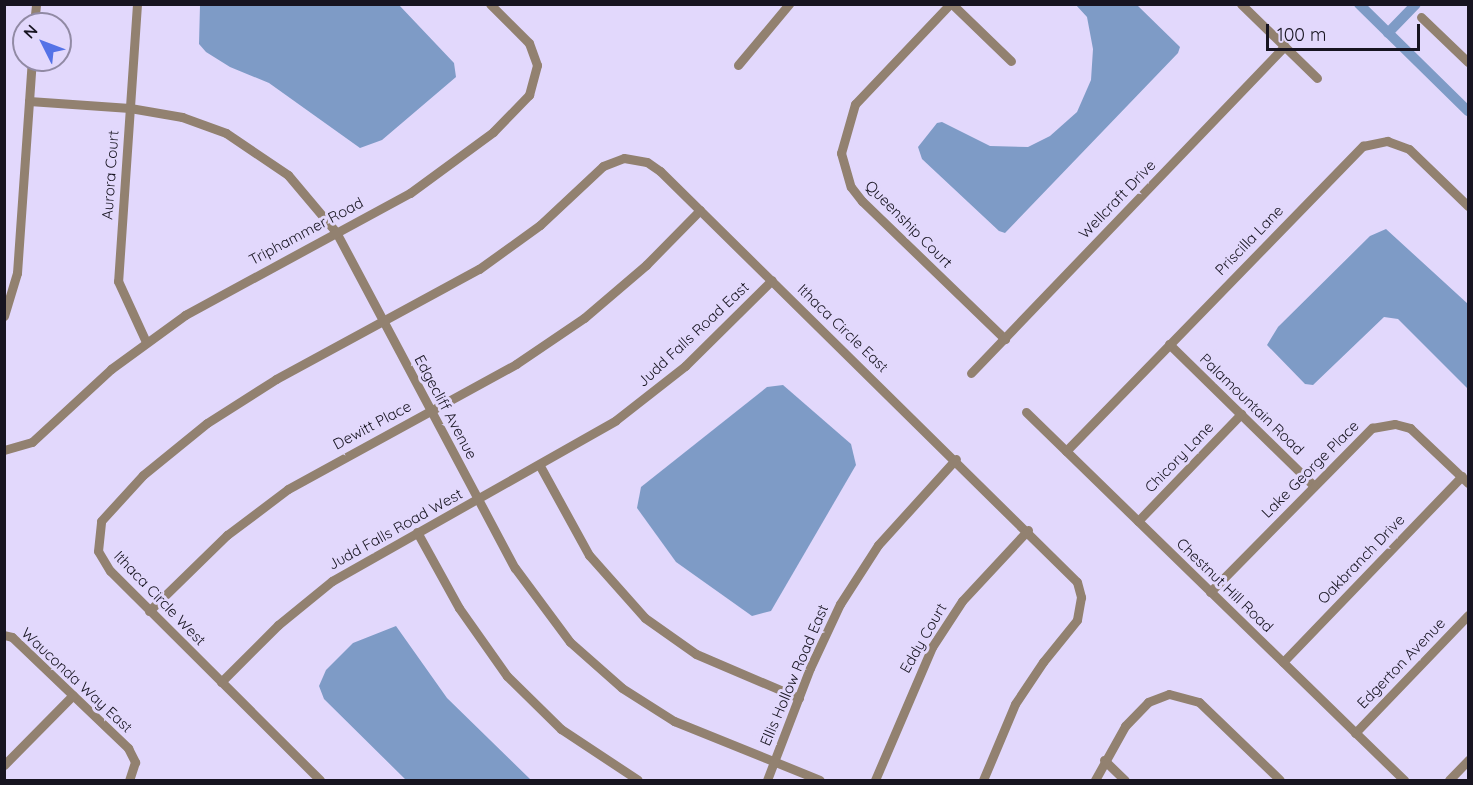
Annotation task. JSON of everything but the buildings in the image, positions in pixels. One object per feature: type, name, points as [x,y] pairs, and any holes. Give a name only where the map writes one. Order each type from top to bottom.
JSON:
[{"type":"street","name":"Aurora Court","points":[[137,4],[118,281],[146,342]]},
{"type":"street","name":"Triphammer Road","points":[[4,450],[32,442],[146,342],[223,293],[439,174],[493,132],[530,95],[537,73],[533,50],[490,4]]},
{"type":"street","points":[[738,65],[789,4]]},
{"type":"street","points":[[951,4],[1011,61]]},
{"type":"street","name":"Queenship Court","points":[[951,4],[855,104],[848,119],[841,153],[851,187],[862,201],[1005,339]]},
{"type":"street","points":[[1241,4],[1317,78]]},
{"type":"street","points":[[1421,17],[1468,62]]},
{"type":"street","name":"Wellcraft Drive","points":[[971,373],[1285,46]]},
{"type":"street","points":[[5,316],[17,273],[31,72]]},
{"type":"street","name":"Edgecliff Avenue","points":[[29,101],[130,108],[200,123],[251,147],[302,189],[336,232],[531,594],[592,664],[622,688],[674,721],[820,780]]},
{"type":"street","name":"Priscilla Lane","points":[[1066,451],[1363,146],[1379,141],[1402,145],[1468,206]]},
{"type":"street","name":"Ithaca Circle East","points":[[384,321],[510,248],[603,166],[617,159],[632,158],[654,166],[1073,575],[1081,605],[1074,627],[1043,662],[1015,704],[983,780]]},
{"type":"street","name":"Dewitt Place","points":[[149,611],[257,511],[320,469],[516,364],[584,318],[646,265],[700,210]]},
{"type":"street","name":"Judd Falls Road East","points":[[478,499],[540,466],[651,394],[717,336],[772,280]]},
{"type":"street","name":"Ithaca Circle West","points":[[320,780],[149,611],[101,558],[98,528],[109,508],[174,448],[232,405],[384,321]]},
{"type":"street","name":"Palamountain Road","points":[[1169,344],[1313,485]]},
{"type":"street","name":"Chestnut Hill Road","points":[[1026,412],[1404,780]]},
{"type":"street","name":"Chicory Lane","points":[[1138,521],[1241,414]]},
{"type":"street","name":"Lake George Place","points":[[1210,592],[1366,432],[1388,424],[1417,432],[1465,479]]},
{"type":"street","name":"Ellis Hollow Road East","points":[[767,780],[824,635],[858,574],[906,511],[956,459]]},
{"type":"street","points":[[540,466],[589,555],[645,618],[696,654],[798,698]]},
{"type":"street","name":"Oakbranch Drive","points":[[1282,662],[1465,479]]},
{"type":"street","name":"Judd Falls Road West","points":[[221,682],[305,602],[369,558],[478,499]]},
{"type":"street","name":"Eddy Court","points":[[875,780],[932,646],[962,601],[1028,530]]},
{"type":"street","points":[[417,532],[459,608],[507,676],[561,729],[638,780]]},
{"type":"street","name":"Edgerton Avenue","points":[[1355,733],[1468,615]]},
{"type":"street","name":"Wauconda Way East","points":[[4,635],[72,695],[133,755],[135,769],[129,780]]},
{"type":"street","points":[[1095,780],[1104,760],[1142,708],[1154,699],[1177,694],[1205,707],[1280,780]]},
{"type":"street","points":[[4,765],[72,695]]},
{"type":"street","points":[[1104,760],[1125,780]]},
{"type":"street","points":[[1449,780],[1468,760]]},
{"type":"water","points":[[200,5],[399,5],[454,63],[456,77],[382,140],[360,148],[269,83],[230,67],[206,52],[199,44]]},
{"type":"water","points":[[1076,5],[1137,5],[1180,47],[1178,53],[1005,233],[999,231],[922,159],[918,147],[937,123],[942,122],[990,146],[1028,147],[1050,136],[1077,112],[1091,80],[1093,49],[1087,17]]},
{"type":"water","points":[[1386,229],[1468,304],[1468,389],[1398,319],[1384,317],[1313,385],[1305,384],[1267,345],[1278,327],[1370,236]]},
{"type":"water","points":[[783,385],[851,444],[856,465],[771,611],[752,616],[676,562],[637,508],[641,487],[767,387]]},
{"type":"water","points":[[396,626],[447,698],[531,780],[406,780],[324,699],[319,686],[326,670],[353,643]]},
{"type":"waterway","points":[[1359,4],[1468,111]]},
{"type":"waterway","points":[[1388,33],[1416,4]]}]
